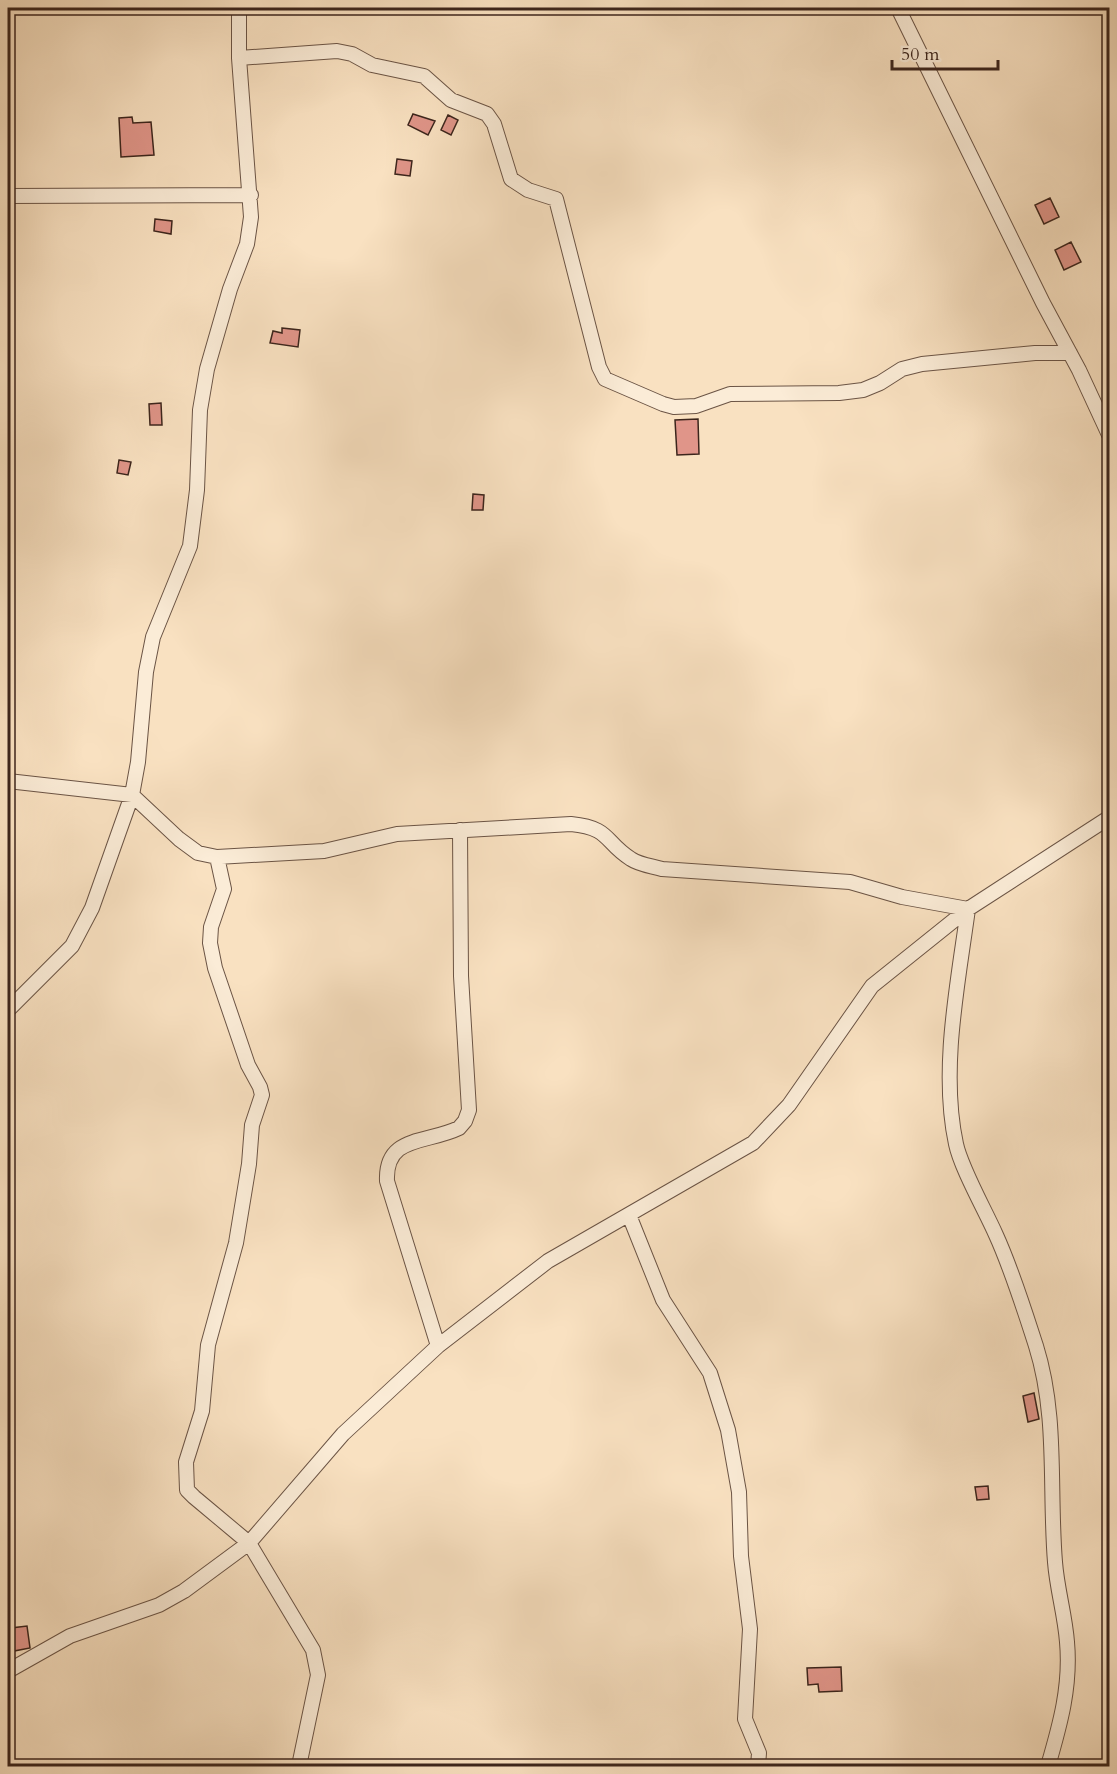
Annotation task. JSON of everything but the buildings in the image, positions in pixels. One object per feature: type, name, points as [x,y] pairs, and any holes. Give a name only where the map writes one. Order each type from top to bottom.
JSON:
[{"type":"street","points":[[8,1010],[72,946],[92,908],[132,795],[138,762],[146,672],[153,637],[190,546],[197,490],[200,410],[207,369],[230,289],[247,244],[251,195],[239,58],[239,8]]},
{"type":"street","points":[[898,8],[1110,437]]},
{"type":"street","points":[[239,58],[344,52],[372,65],[424,76],[452,100],[488,114],[494,124],[511,179],[528,190],[556,199],[599,367],[605,379],[663,404],[674,407],[696,406],[730,394],[839,393],[863,390],[880,383],[902,369],[922,364],[1035,353],[1070,353]]},
{"type":"street","points":[[8,196],[251,195]]},
{"type":"street","points":[[8,781],[132,795],[179,840],[198,853],[217,857],[324,851],[398,834],[571,824],[588,826],[601,831],[629,858],[652,867],[850,882],[902,897],[968,909]]},
{"type":"street","points":[[8,1671],[70,1636],[159,1605],[184,1591],[249,1543],[343,1434],[438,1346],[548,1261],[753,1143],[789,1105],[872,986],[968,909],[1110,817]]},
{"type":"street","points":[[438,1346],[387,1181],[387,1167],[390,1155],[402,1147],[459,1128],[469,1110],[461,976],[460,830]]},
{"type":"street","points":[[217,857],[224,889],[211,927],[210,943],[215,968],[248,1065],[262,1095],[252,1125],[249,1164],[236,1243],[208,1345],[201,1412],[186,1462],[186,1480],[187,1490],[249,1543],[300,1628],[317,1662],[318,1675],[299,1767]]},
{"type":"street","points":[[968,909],[955,1005],[951,1065],[952,1110],[956,1145],[1001,1246],[1035,1344],[1047,1395],[1055,1563],[1067,1642],[1068,1672],[1064,1712],[1048,1767]]},
{"type":"street","points":[[629,1215],[663,1300],[710,1373],[728,1430],[739,1492],[741,1556],[750,1629],[745,1719],[759,1753],[758,1767]]}]
